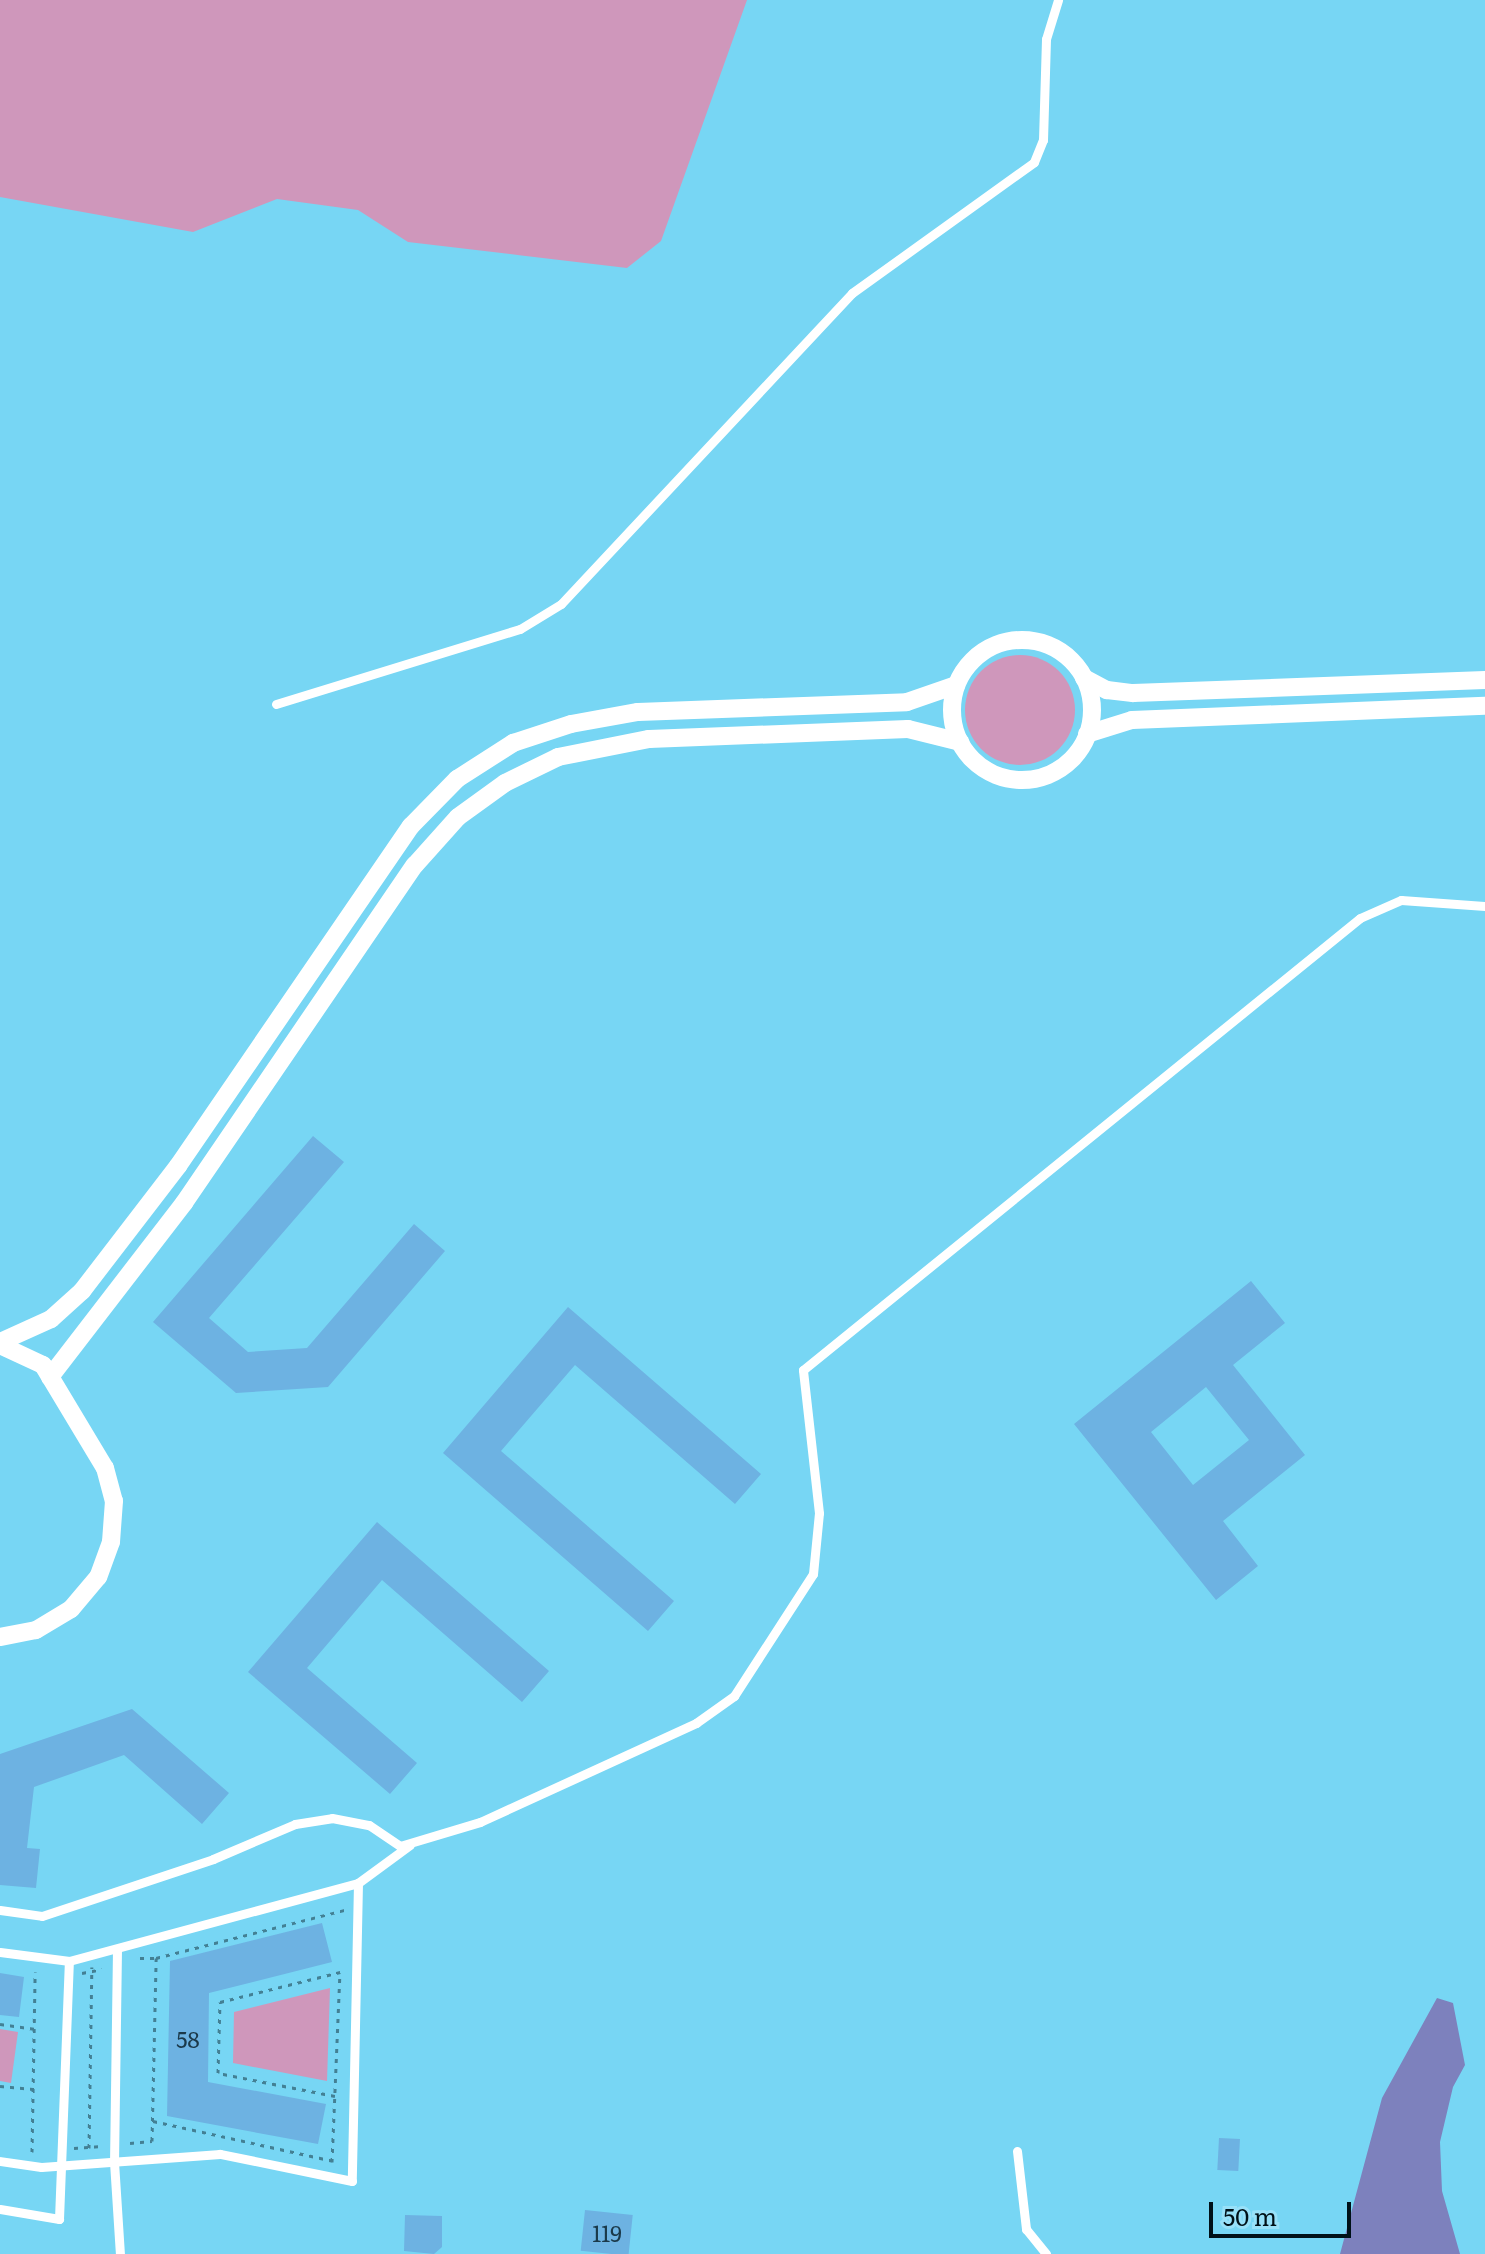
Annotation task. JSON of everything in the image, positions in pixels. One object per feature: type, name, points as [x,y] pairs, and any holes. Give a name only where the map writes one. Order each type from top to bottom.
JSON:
[{"type":"street","points":[[1084,678],[1091,706],[1087,734],[1071,759],[1033,779],[990,772],[960,742],[952,714],[956,685],[983,652],[1025,640],[1065,655],[1084,678],[1107,690],[1133,693],[1485,680]]},
{"type":"street","points":[[0,1344],[51,1319],[82,1291],[178,1166],[411,826],[457,779],[513,743],[571,724],[638,712],[907,702],[956,685]]},
{"type":"street","points":[[1087,734],[1132,720],[1485,706]]},
{"type":"street","points":[[50,1377],[184,1203],[415,865],[458,817],[505,783],[558,757],[649,739],[908,729],[960,742]]},
{"type":"street","points":[[0,1344],[30,1355],[50,1377],[105,1468],[114,1501],[111,1542],[98,1577],[71,1609],[36,1630],[0,1637]]},
{"type":"lane","points":[[276,704],[520,629],[561,604],[852,293],[1034,162],[1043,140],[1046,39],[1058,0]]},
{"type":"lane","points":[[0,1910],[42,1916],[213,1859],[295,1824],[332,1818],[369,1825],[400,1846],[480,1822],[696,1723],[734,1696],[813,1574],[819,1513],[803,1370],[1360,918],[1401,900],[1485,906]]},
{"type":"lane","points":[[0,1952],[69,1961],[117,1949],[358,1883],[415,1841]]},
{"type":"lane","points":[[0,2161],[63,2165],[220,2154],[352,2181],[358,1883]]},
{"type":"lane","points":[[117,1949],[114,2162],[120,2254]]},
{"type":"lane","points":[[0,2209],[59,2219],[69,1961]]},
{"type":"lane","points":[[1017,2151],[1026,2229],[1046,2254]]},
{"type":"path","points":[[63,2149],[152,2141],[156,1958],[358,1906]]},
{"type":"path","points":[[342,1926],[343,1910]]},
{"type":"path","points":[[89,2163],[91,1954]]},
{"type":"path","points":[[331,2177],[341,1957]]},
{"type":"path","points":[[23,2150],[34,2152],[39,1973],[26,1971]]},
{"type":"path","points":[[335,2096],[218,2073],[220,2002],[340,1972]]},
{"type":"path","points":[[0,2024],[37,2029]]},
{"type":"path","points":[[0,2086],[36,2089]]},
{"type":"path","points":[[152,2121],[353,2164]]},
{"type":"shaded area","points":[[0,0],[747,0],[661,241],[627,268],[408,242],[358,210],[277,199],[193,232],[0,197]]},
{"type":"shaded area","points":[[1020,655],[1041,659],[1059,671],[1071,689],[1075,710],[1071,731],[1059,749],[1041,761],[1020,765],[999,761],[981,749],[969,731],[965,710],[969,689],[981,671],[999,659]]},
{"type":"shaded area","points":[[330,1988],[327,2081],[233,2063],[234,2012]]},
{"type":"shaded area","points":[[0,2029],[18,2032],[11,2083],[0,2081]]},
{"type":"water","points":[[1437,1998],[1453,2003],[1465,2065],[1453,2087],[1440,2142],[1442,2191],[1460,2254],[1340,2254],[1382,2098]]},
{"type":"building","points":[[313,1136],[344,1162],[209,1318],[248,1352],[307,1348],[414,1224],[445,1251],[328,1387],[236,1393],[153,1322]]},
{"type":"building","points":[[1251,1281],[1285,1323],[1233,1365],[1305,1455],[1223,1521],[1258,1566],[1216,1600],[1074,1424]],"holes":[[[1206,1387],[1249,1440],[1193,1485],[1151,1432]]]},
{"type":"building","points":[[568,1307],[761,1474],[735,1504],[575,1365],[501,1451],[674,1601],[648,1631],[443,1453]]},
{"type":"building","points":[[377,1522],[549,1671],[522,1702],[382,1580],[307,1668],[417,1763],[390,1794],[248,1672]]},
{"type":"building","points":[[132,1709],[229,1793],[202,1824],[124,1755],[34,1787],[27,1848],[40,1849],[36,1888],[0,1885],[0,1754]]},
{"type":"building","points":[[322,1923],[332,1962],[209,1993],[208,2082],[326,2104],[318,2144],[167,2116],[170,1961]]},
{"type":"building","points":[[0,1973],[24,1977],[19,2017],[0,2015]]},
{"type":"building","points":[[1219,2138],[1240,2139],[1238,2171],[1217,2170]]},
{"type":"building","points":[[585,2210],[633,2215],[629,2254],[581,2251]]},
{"type":"building","points":[[405,2215],[442,2216],[442,2247],[434,2254],[404,2251]]}]
